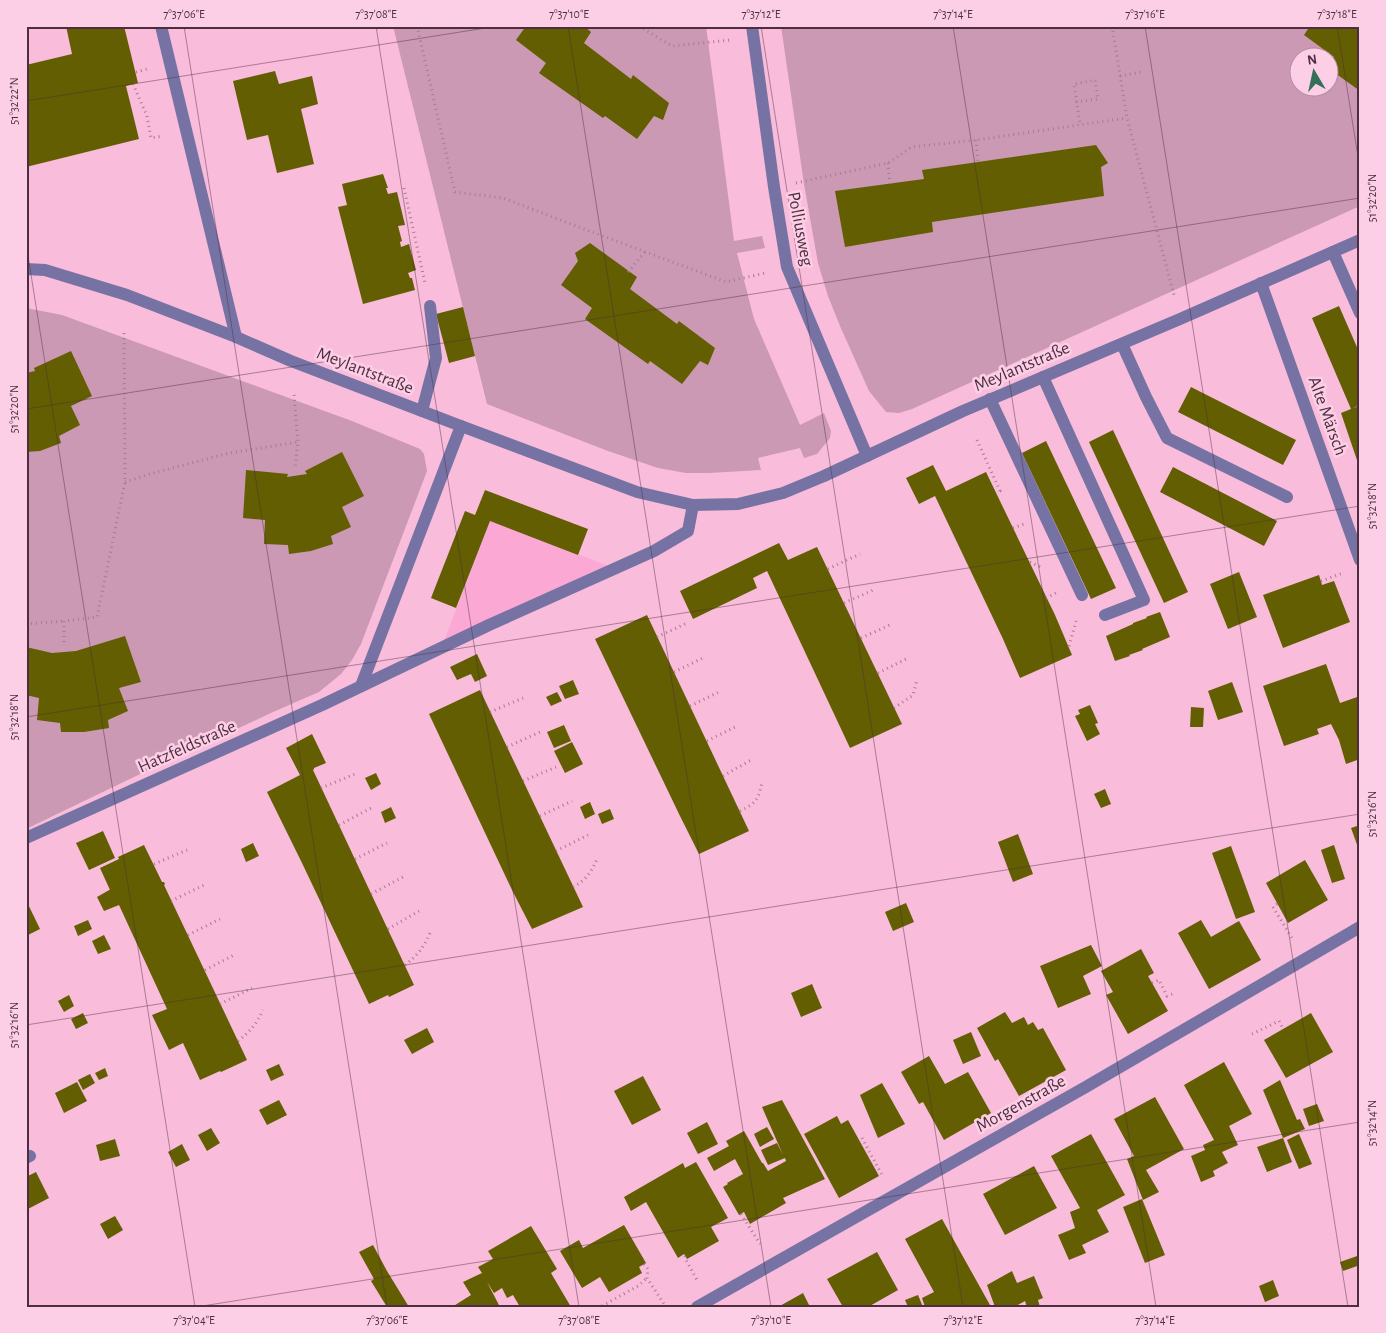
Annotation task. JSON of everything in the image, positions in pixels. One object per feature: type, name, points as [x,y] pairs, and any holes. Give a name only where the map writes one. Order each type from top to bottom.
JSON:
[{"type":"street","points":[[160,26],[236,338]]},
{"type":"street","name":"Polliusweg","points":[[753,32],[787,268],[867,456]]},
{"type":"street","name":"Meylantstraße","points":[[26,269],[45,270],[126,295],[291,361],[637,492],[693,505],[738,504],[783,493],[990,399],[1122,344],[1360,240]]},
{"type":"street","points":[[1332,252],[1360,314]]},
{"type":"street","name":"Alte Märsch","points":[[1261,283],[1360,560]]},
{"type":"street","points":[[422,411],[436,358],[430,306]]},
{"type":"street","points":[[1122,344],[1167,438],[1287,497]]},
{"type":"street","points":[[1043,377],[1144,600],[1105,615]]},
{"type":"street","points":[[990,399],[1082,595]]},
{"type":"street","points":[[361,686],[461,426]]},
{"type":"street","name":"Hatzfeldstraße","points":[[26,838],[322,705],[654,551],[688,531],[693,505]]},
{"type":"street","name":"Morgenstraße","points":[[697,1307],[1084,1088],[1360,927]]},
{"type":"path","points":[[417,26],[455,192],[503,198],[726,282],[787,268]]},
{"type":"path","points":[[639,26],[672,46],[753,32]]},
{"type":"path","points":[[1112,26],[1127,118],[1174,296]]},
{"type":"path","points":[[1120,76],[1141,72]]},
{"type":"path","points":[[1076,102],[1098,99],[1095,80],[1074,84],[1076,102],[1080,124]]},
{"type":"path","points":[[133,84],[147,116],[151,138],[166,136]]},
{"type":"path","points":[[774,188],[888,163],[912,147],[976,140],[1127,118]]},
{"type":"path","points":[[976,140],[978,162]]},
{"type":"path","points":[[888,163],[890,184]]},
{"type":"path","points":[[404,188],[430,306]]},
{"type":"path","points":[[628,272],[645,252]]},
{"type":"path","points":[[26,624],[97,617],[125,482],[124,332]]},
{"type":"path","points":[[294,396],[298,442],[295,468]]},
{"type":"path","points":[[977,440],[1000,490],[996,492]]},
{"type":"path","points":[[125,482],[230,453],[298,442]]},
{"type":"path","points":[[828,569],[860,554]]},
{"type":"path","points":[[844,603],[876,589]]},
{"type":"path","points":[[1069,646],[1082,595]]},
{"type":"path","points":[[64,621],[64,642]]},
{"type":"path","points":[[657,637],[687,623]]},
{"type":"path","points":[[861,638],[892,624]]},
{"type":"path","points":[[674,672],[703,658]]},
{"type":"path","points":[[878,672],[908,658]]},
{"type":"path","points":[[894,708],[912,695],[917,680]]},
{"type":"path","points":[[690,706],[719,692]]},
{"type":"path","points":[[490,712],[523,698]]},
{"type":"path","points":[[707,741],[735,727]]},
{"type":"path","points":[[507,747],[540,732]]},
{"type":"path","points":[[723,776],[751,760]]},
{"type":"path","points":[[523,781],[556,767]]},
{"type":"path","points":[[321,788],[354,774]]},
{"type":"path","points":[[740,811],[750,806],[759,795],[762,782]]},
{"type":"path","points":[[540,816],[572,801]]},
{"type":"path","points":[[339,825],[371,808]]},
{"type":"path","points":[[556,851],[588,835]]},
{"type":"path","points":[[355,859],[387,843]]},
{"type":"path","points":[[154,864],[188,850]]},
{"type":"path","points":[[573,887],[583,882],[592,870],[598,856]]},
{"type":"path","points":[[372,894],[403,877]]},
{"type":"path","points":[[171,901],[204,885]]},
{"type":"path","points":[[1278,904],[1273,907],[1306,959]]},
{"type":"path","points":[[388,929],[419,911]]},
{"type":"path","points":[[188,935],[220,919]]},
{"type":"path","points":[[405,965],[424,946],[430,933]]},
{"type":"path","points":[[205,970],[236,954]]},
{"type":"path","points":[[1152,984],[1159,980],[1167,996],[1174,993]]},
{"type":"path","points":[[220,1004],[252,988]]},
{"type":"path","points":[[238,1041],[247,1035],[257,1023],[262,1010]]},
{"type":"path","points":[[1252,1034],[1279,1021],[1283,1029]]},
{"type":"path","points":[[862,1138],[894,1195]]},
{"type":"path","points":[[742,1214],[773,1264]]},
{"type":"path","points":[[644,1264],[648,1269],[647,1278],[666,1307]]},
{"type":"path","points":[[602,1306],[638,1286],[647,1278]]},
{"type":"shaded area","points":[[393,26],[706,26],[734,241],[762,236],[765,248],[737,253],[754,319],[800,425],[824,413],[831,431],[830,438],[817,454],[804,458],[800,448],[758,458],[761,470],[686,473],[658,468],[608,451],[487,404]]},
{"type":"shaded area","points":[[781,26],[1360,26],[1360,206],[912,409],[899,413],[886,412],[869,391],[828,296],[818,263],[804,184]]},
{"type":"shaded area","points":[[26,308],[62,315],[352,421],[420,449],[424,454],[427,471],[361,644],[341,674],[319,692],[26,829]]},
{"type":"shaded area","points":[[490,521],[614,568],[441,649]]},
{"type":"building","points":[[66,26],[124,26],[138,83],[126,86],[139,139],[26,167],[26,65],[72,54]]},
{"type":"building","points":[[526,26],[584,26],[591,32],[584,43],[631,79],[633,75],[669,103],[663,120],[654,116],[637,139],[605,116],[603,118],[539,73],[546,63],[516,40]]},
{"type":"building","points":[[1310,26],[1360,26],[1360,91],[1338,75],[1338,48],[1322,48],[1304,35]]},
{"type":"building","points":[[275,71],[279,84],[312,76],[318,104],[301,109],[314,164],[277,173],[268,135],[247,140],[233,81]]},
{"type":"building","points":[[1096,145],[1108,163],[1101,167],[1104,196],[932,222],[933,232],[845,247],[835,191],[924,179],[922,170]]},
{"type":"building","points":[[383,174],[388,194],[397,192],[405,225],[398,226],[402,241],[400,242],[401,247],[409,244],[416,270],[408,273],[410,278],[412,278],[415,290],[363,304],[338,207],[347,205],[342,184]]},
{"type":"building","points":[[590,243],[637,277],[630,289],[677,324],[679,321],[715,348],[708,365],[700,361],[682,384],[650,361],[648,364],[585,319],[592,308],[561,285],[578,261],[575,253]]},
{"type":"building","points":[[1339,306],[1360,354],[1360,405],[1353,408],[1360,406],[1359,466],[1341,413],[1351,409],[1312,318]]},
{"type":"building","points":[[463,307],[475,356],[449,363],[436,314]]},
{"type":"building","points":[[71,351],[92,396],[71,406],[80,425],[59,436],[61,443],[40,451],[26,452],[26,373],[35,371],[34,368]]},
{"type":"building","points":[[1191,387],[1296,440],[1283,465],[1178,412]]},
{"type":"building","points":[[1113,430],[1188,592],[1164,603],[1089,442]]},
{"type":"building","points":[[1046,441],[1116,588],[1091,599],[1022,453]]},
{"type":"building","points":[[342,452],[364,496],[342,507],[351,527],[331,536],[333,544],[311,551],[289,554],[288,545],[264,544],[265,520],[243,518],[246,470],[288,474],[287,477],[307,474],[305,471]]},
{"type":"building","points":[[933,465],[946,491],[986,472],[1055,615],[1072,655],[1020,678],[935,496],[919,504],[906,478]]},
{"type":"building","points":[[1173,467],[1277,521],[1264,546],[1160,492]]},
{"type":"building","points":[[485,490],[588,529],[578,555],[490,521],[456,608],[431,598],[465,511],[475,515]]},
{"type":"building","points":[[779,543],[788,560],[817,547],[902,724],[850,748],[767,571],[753,578],[757,588],[693,619],[680,591]]},
{"type":"building","points":[[1239,572],[1257,617],[1228,629],[1210,584]]},
{"type":"building","points":[[1319,575],[1322,585],[1334,581],[1350,622],[1283,648],[1263,595]]},
{"type":"building","points":[[1160,612],[1170,637],[1115,661],[1106,636]]},
{"type":"building","points":[[647,615],[749,831],[699,854],[595,639]]},
{"type":"building","points":[[125,636],[141,682],[119,688],[128,711],[108,720],[109,728],[84,732],[61,732],[60,723],[37,720],[39,698],[26,695],[26,647],[52,653],[76,651]]},
{"type":"building","points":[[477,654],[487,676],[475,682],[471,674],[457,680],[450,667]]},
{"type":"building","points":[[1326,664],[1340,703],[1360,696],[1360,759],[1346,764],[1339,740],[1331,724],[1317,729],[1319,734],[1284,746],[1263,686]]},
{"type":"building","points":[[573,680],[579,694],[565,699],[559,686]]},
{"type":"building","points":[[1232,682],[1243,712],[1218,720],[1208,691]]},
{"type":"building","points":[[480,690],[583,907],[532,929],[429,714]]},
{"type":"building","points":[[557,692],[562,701],[551,706],[546,697]]},
{"type":"building","points":[[1090,705],[1098,723],[1095,724],[1100,734],[1087,741],[1075,716],[1080,714],[1078,710]]},
{"type":"building","points":[[1191,707],[1204,708],[1203,727],[1190,727]]},
{"type":"building","points":[[564,725],[571,741],[554,748],[547,732]]},
{"type":"building","points":[[312,734],[326,763],[313,770],[414,985],[369,1004],[267,792],[300,775],[286,748]]},
{"type":"building","points":[[572,742],[583,764],[565,773],[554,751]]},
{"type":"building","points":[[376,773],[381,784],[371,790],[365,778]]},
{"type":"building","points":[[1105,789],[1111,804],[1101,808],[1094,794]]},
{"type":"building","points":[[590,802],[595,814],[585,819],[580,807]]},
{"type":"building","points":[[391,807],[396,818],[385,823],[381,812]]},
{"type":"building","points":[[610,809],[614,819],[602,824],[598,814]]},
{"type":"building","points":[[1360,825],[1360,850],[1359,850],[1351,828]]},
{"type":"building","points":[[103,831],[115,858],[89,870],[76,843]]},
{"type":"building","points":[[1018,834],[1033,874],[1013,882],[998,842]]},
{"type":"building","points":[[253,843],[259,856],[246,862],[241,849]]},
{"type":"building","points":[[144,845],[162,882],[165,884],[247,1060],[200,1080],[183,1043],[169,1050],[152,1015],[167,1009],[119,905],[104,911],[97,897],[110,890],[100,868]]},
{"type":"building","points":[[1334,845],[1345,879],[1332,883],[1321,850]]},
{"type":"building","points":[[1231,846],[1255,912],[1236,919],[1212,853]]},
{"type":"building","points":[[1305,860],[1328,900],[1288,923],[1266,883]]},
{"type":"building","points":[[26,900],[40,929],[26,936]]},
{"type":"building","points":[[906,903],[914,922],[893,931],[885,912]]},
{"type":"building","points":[[88,920],[92,929],[78,936],[74,926]]},
{"type":"building","points":[[1201,920],[1211,937],[1239,921],[1261,960],[1209,989],[1178,933]]},
{"type":"building","points":[[104,935],[111,949],[98,954],[92,941]]},
{"type":"building","points":[[1091,945],[1102,966],[1083,976],[1091,994],[1058,1008],[1040,966]]},
{"type":"building","points":[[1141,949],[1154,973],[1148,976],[1168,1011],[1128,1034],[1106,995],[1113,992],[1101,971]]},
{"type":"building","points":[[812,984],[822,1008],[801,1017],[791,993]]},
{"type":"building","points":[[69,995],[74,1006],[64,1012],[58,1001]]},
{"type":"building","points":[[1005,1012],[1012,1023],[1024,1017],[1028,1025],[1033,1022],[1038,1030],[1043,1028],[1066,1070],[1019,1096],[998,1059],[995,1061],[977,1028]]},
{"type":"building","points":[[83,1013],[88,1023],[76,1029],[71,1019]]},
{"type":"building","points":[[1311,1013],[1333,1052],[1286,1078],[1264,1040]]},
{"type":"building","points":[[427,1028],[434,1042],[412,1054],[404,1040]]},
{"type":"building","points":[[971,1032],[981,1056],[963,1064],[953,1040]]},
{"type":"building","points":[[929,1056],[945,1084],[968,1072],[991,1113],[944,1140],[923,1102],[919,1104],[901,1072]]},
{"type":"building","points":[[1224,1062],[1252,1114],[1229,1126],[1238,1145],[1222,1152],[1228,1163],[1213,1171],[1215,1176],[1201,1182],[1191,1156],[1205,1150],[1203,1145],[1214,1140],[1184,1085]]},
{"type":"building","points":[[279,1064],[284,1075],[271,1081],[266,1070]]},
{"type":"building","points":[[105,1068],[108,1076],[99,1080],[95,1073]]},
{"type":"building","points":[[90,1074],[95,1083],[83,1090],[78,1080]]},
{"type":"building","points":[[643,1076],[661,1110],[632,1125],[614,1091]]},
{"type":"building","points":[[1280,1080],[1297,1120],[1300,1119],[1305,1129],[1283,1138],[1263,1090]]},
{"type":"building","points":[[77,1082],[87,1101],[64,1113],[55,1093]]},
{"type":"building","points":[[882,1083],[905,1124],[878,1138],[860,1095]]},
{"type":"building","points":[[1155,1097],[1184,1149],[1146,1170],[1159,1192],[1143,1200],[1127,1159],[1134,1156],[1114,1119]]},
{"type":"building","points":[[279,1100],[287,1115],[267,1125],[259,1110]]},
{"type":"building","points":[[782,1100],[825,1179],[783,1198],[786,1203],[750,1224],[744,1212],[739,1215],[723,1187],[743,1174],[735,1159],[714,1171],[707,1158],[729,1146],[726,1141],[744,1131],[768,1171],[786,1161],[785,1158],[768,1165],[761,1150],[777,1143],[783,1155],[762,1107]]},
{"type":"building","points":[[1317,1104],[1324,1121],[1309,1126],[1303,1109]]},
{"type":"building","points":[[837,1116],[841,1124],[848,1120],[879,1176],[839,1198],[804,1134]]},
{"type":"building","points":[[707,1122],[718,1144],[698,1154],[687,1133]]},
{"type":"building","points":[[767,1127],[774,1139],[760,1147],[754,1134]]},
{"type":"building","points":[[211,1128],[220,1143],[207,1151],[198,1135]]},
{"type":"building","points":[[1091,1134],[1125,1195],[1097,1210],[1109,1232],[1082,1245],[1086,1253],[1069,1260],[1058,1235],[1075,1228],[1070,1212],[1080,1208],[1051,1156]]},
{"type":"building","points":[[1299,1134],[1312,1164],[1299,1169],[1287,1140]]},
{"type":"building","points":[[1283,1138],[1292,1162],[1267,1172],[1257,1147]]},
{"type":"building","points":[[115,1139],[120,1156],[100,1161],[96,1145]]},
{"type":"building","points":[[182,1144],[190,1160],[176,1167],[168,1152]]},
{"type":"building","points":[[696,1162],[728,1218],[711,1227],[719,1241],[687,1259],[684,1254],[678,1258],[646,1202],[631,1211],[624,1197],[683,1163],[685,1168]]},
{"type":"building","points":[[1034,1166],[1057,1208],[1005,1235],[983,1194]]},
{"type":"building","points":[[36,1172],[49,1198],[26,1210],[26,1177]]},
{"type":"building","points":[[1142,1199],[1165,1255],[1145,1263],[1123,1207]]},
{"type":"building","points":[[115,1216],[123,1230],[108,1239],[100,1224]]},
{"type":"building","points":[[942,1219],[990,1305],[987,1307],[925,1307],[922,1298],[934,1292],[905,1239]]},
{"type":"building","points":[[624,1225],[646,1263],[639,1267],[642,1273],[609,1292],[600,1277],[582,1288],[560,1251],[579,1240],[583,1248]]},
{"type":"building","points":[[531,1226],[557,1269],[551,1273],[571,1307],[520,1307],[513,1295],[507,1298],[502,1288],[494,1293],[487,1282],[500,1307],[452,1307],[471,1295],[463,1282],[482,1273],[478,1267],[493,1259],[488,1251]]},
{"type":"building","points":[[373,1245],[409,1307],[387,1307],[371,1281],[374,1279],[359,1252]]},
{"type":"building","points":[[877,1252],[898,1290],[868,1307],[843,1307],[827,1279]]},
{"type":"building","points":[[1360,1255],[1360,1265],[1343,1271],[1340,1262]]},
{"type":"building","points":[[1012,1271],[1017,1283],[1034,1276],[1043,1298],[1038,1300],[1040,1307],[1027,1307],[1025,1301],[1014,1307],[995,1307],[987,1285]]},
{"type":"building","points":[[1273,1280],[1279,1296],[1265,1302],[1259,1286]]},
{"type":"building","points":[[803,1293],[810,1307],[778,1307]]},
{"type":"building","points":[[918,1295],[923,1307],[908,1307],[905,1300]]}]
